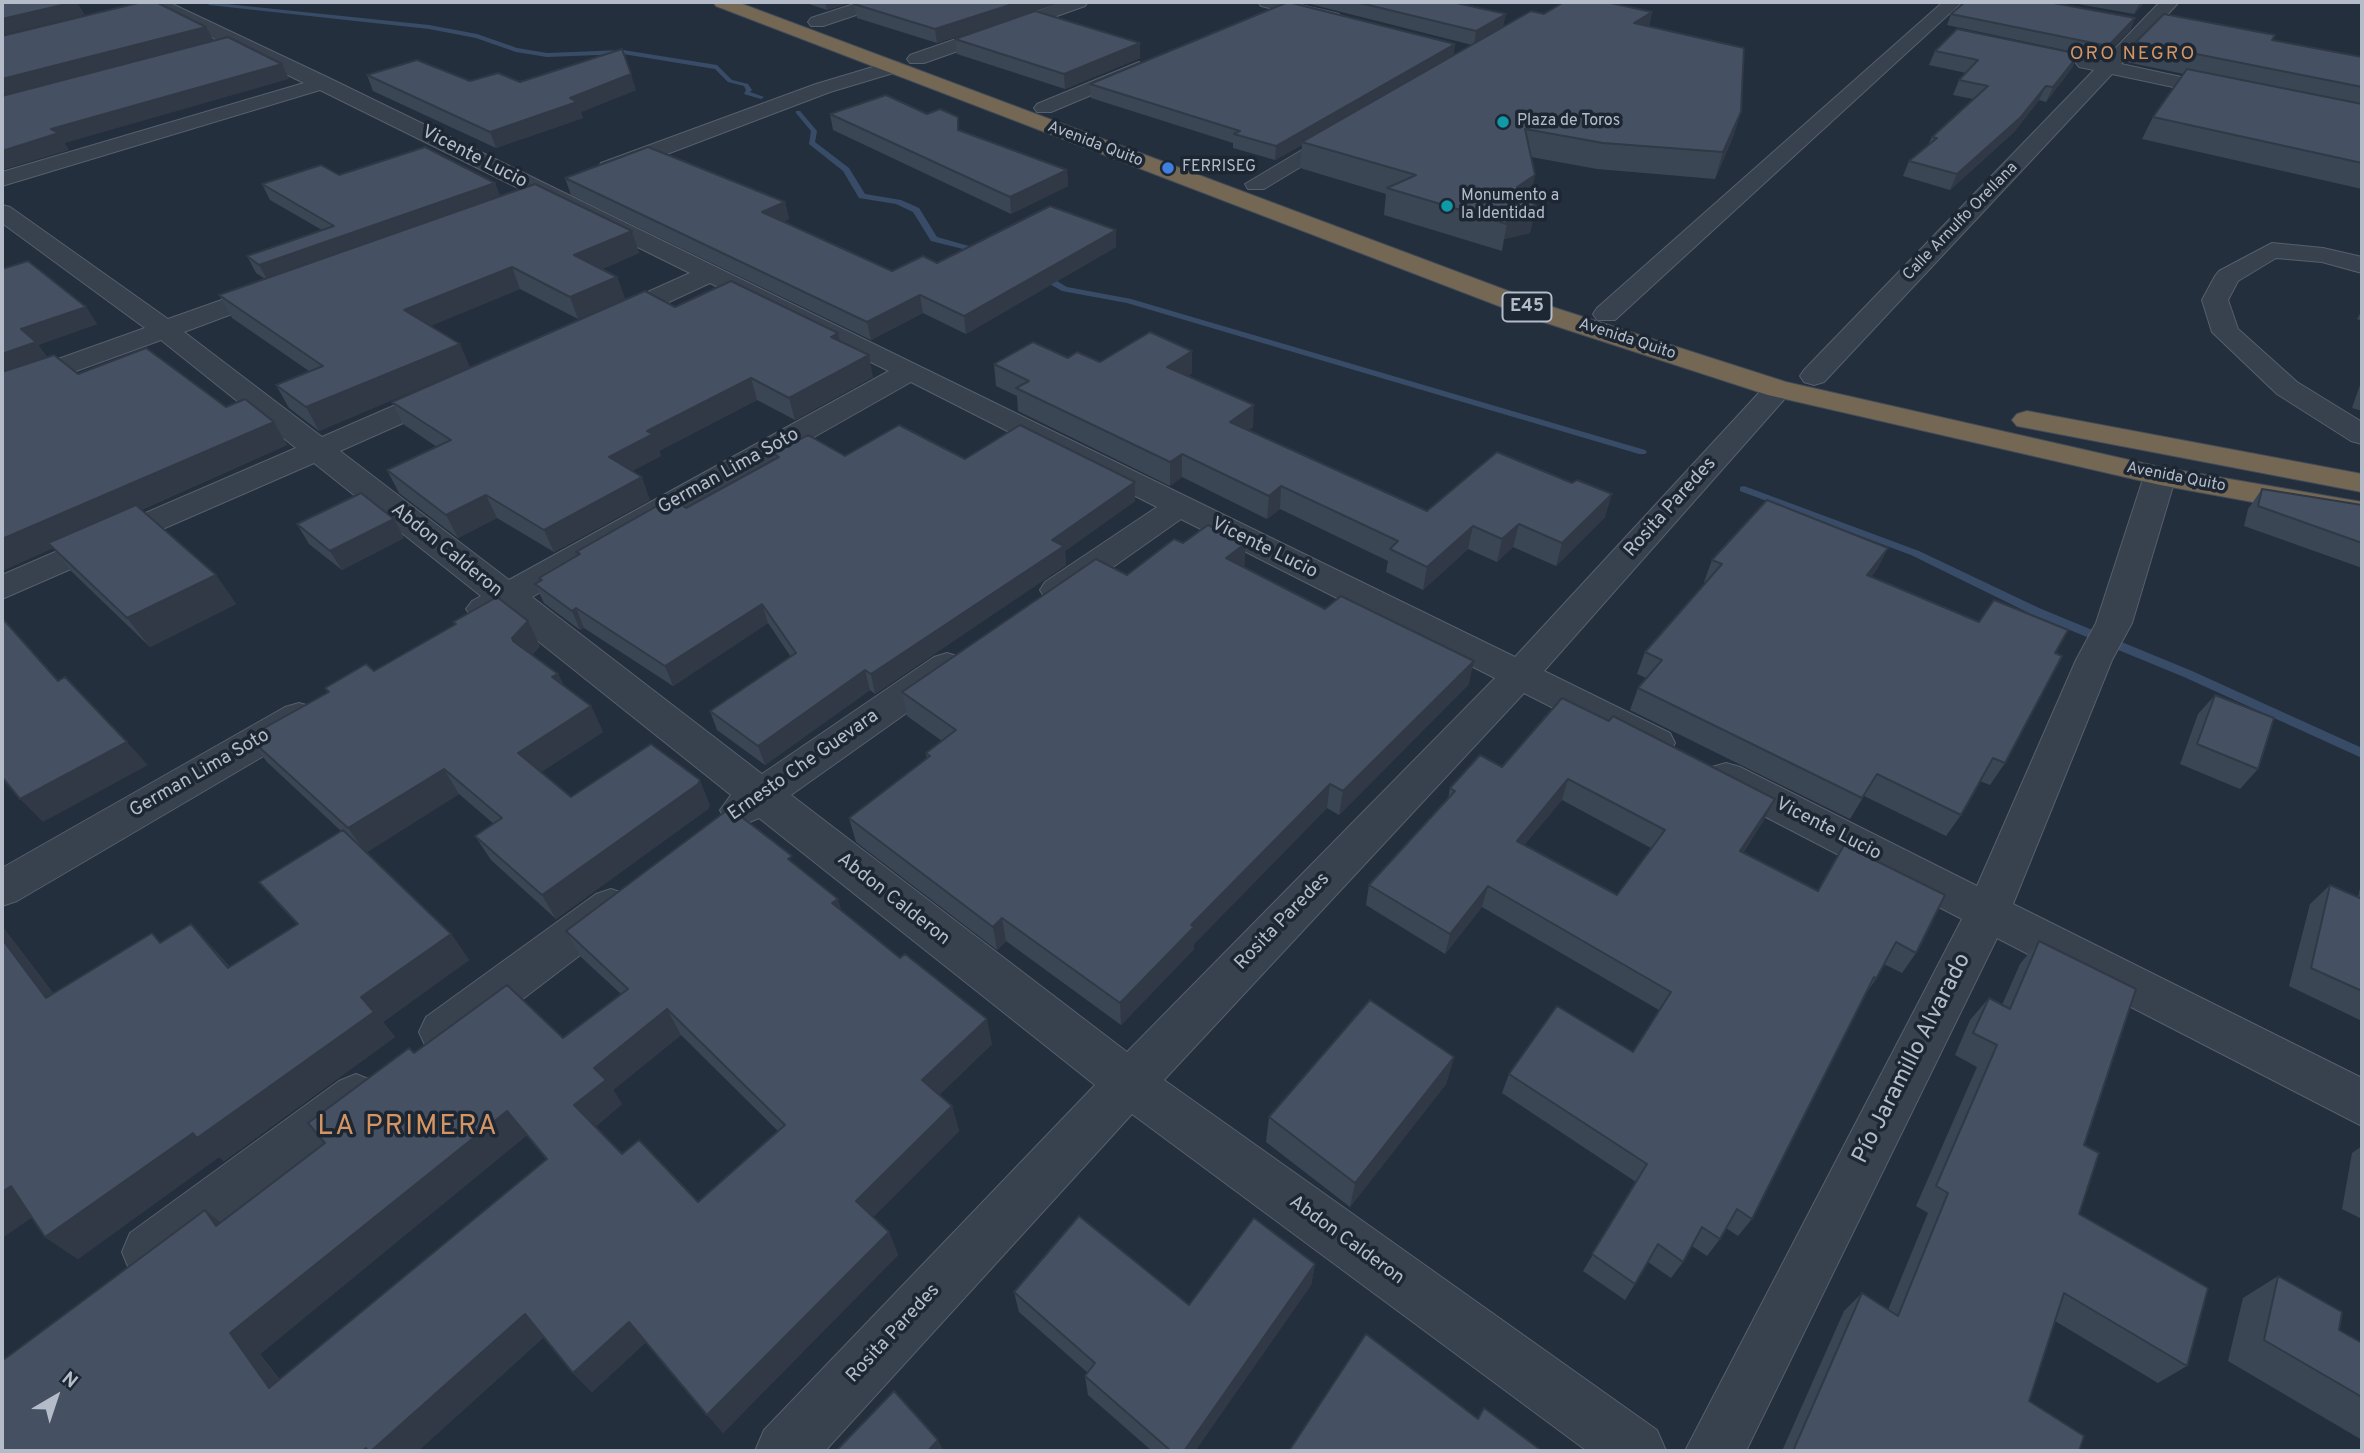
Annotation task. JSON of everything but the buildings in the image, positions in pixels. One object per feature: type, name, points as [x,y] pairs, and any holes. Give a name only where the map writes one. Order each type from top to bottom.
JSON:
[{"type":"highway","name":"Avenida Quito","points":[[722,2],[1044,108],[1796,382],[2001,415],[2362,483]]},
{"type":"highway","name":"Avenida Quito","points":[[762,2],[817,22],[905,63],[1534,310],[1796,382],[2160,476],[2362,512]]},
{"type":"street","points":[[817,22],[877,2]]},
{"type":"street","points":[[554,189],[823,88],[905,63],[1079,2]]},
{"type":"street","points":[[1606,314],[1952,2]]},
{"type":"street","name":"Calle Arnulfo Orellana","points":[[1796,382],[2106,67],[2158,26],[2170,2]]},
{"type":"street","name":"Vicente Lucio","points":[[161,5],[554,189],[710,274],[1521,674],[2362,1103]]},
{"type":"street","points":[[1277,7],[1352,23]]},
{"type":"street","points":[[2126,20],[2158,26]]},
{"type":"street","points":[[1923,29],[1950,34]]},
{"type":"street","points":[[211,50],[238,43]]},
{"type":"street","points":[[2067,59],[2254,98]]},
{"type":"street","points":[[1044,108],[1158,60]]},
{"type":"street","points":[[2,179],[324,83]]},
{"type":"street","points":[[1256,184],[1361,121]]},
{"type":"street","name":"Abdon Calderon","points":[[2,212],[164,330],[320,450],[505,598],[1129,1083],[1636,1451]]},
{"type":"street","points":[[2362,265],[2323,256],[2273,250],[2228,276],[2216,300],[2226,332],[2246,351],[2287,388],[2362,435]]},
{"type":"street","points":[[584,331],[710,274]]},
{"type":"street","points":[[2,389],[296,282]]},
{"type":"street","name":"German Lima Soto","points":[[457,625],[910,371]]},
{"type":"street","points":[[2,588],[471,382]]},
{"type":"street","name":"Rosita Paredes","points":[[785,1451],[1129,1083],[1796,382]]},
{"type":"street","name":"Pío Jaramillo Alvarado","points":[[1716,1451],[1988,912],[2104,641],[2160,476]]},
{"type":"street","name":"Ernesto Che Guevara","points":[[703,838],[759,796],[1178,507]]},
{"type":"street","name":"German Lima Soto","points":[[2,888],[325,701]]},
{"type":"street","points":[[113,1279],[648,879]]},
{"type":"waterway","points":[[209,3],[429,27],[477,36],[516,50],[547,55],[623,52],[717,67],[730,81],[746,85],[749,90],[746,93],[761,97]]},
{"type":"waterway","points":[[798,112],[814,131],[811,143],[846,170],[862,196],[898,202],[916,210],[934,239],[980,252]]},
{"type":"waterway","points":[[1042,276],[1065,289],[1128,301],[1642,452]]},
{"type":"waterway","points":[[1744,489],[1915,553],[2035,611],[2188,674],[2362,753]]},
{"type":"place","name":"Plaza de Toros","points":[[1503,122]]},
{"type":"place","name":"FERRISEG","points":[[1168,168]]},
{"type":"place","name":"Monumento a la Identidad","points":[[1447,206]]},
{"type":"district","name":"ORO NEGRO","points":[[2133,55]]},
{"type":"district","name":"LA PRIMERA","points":[[408,1128]]}]
